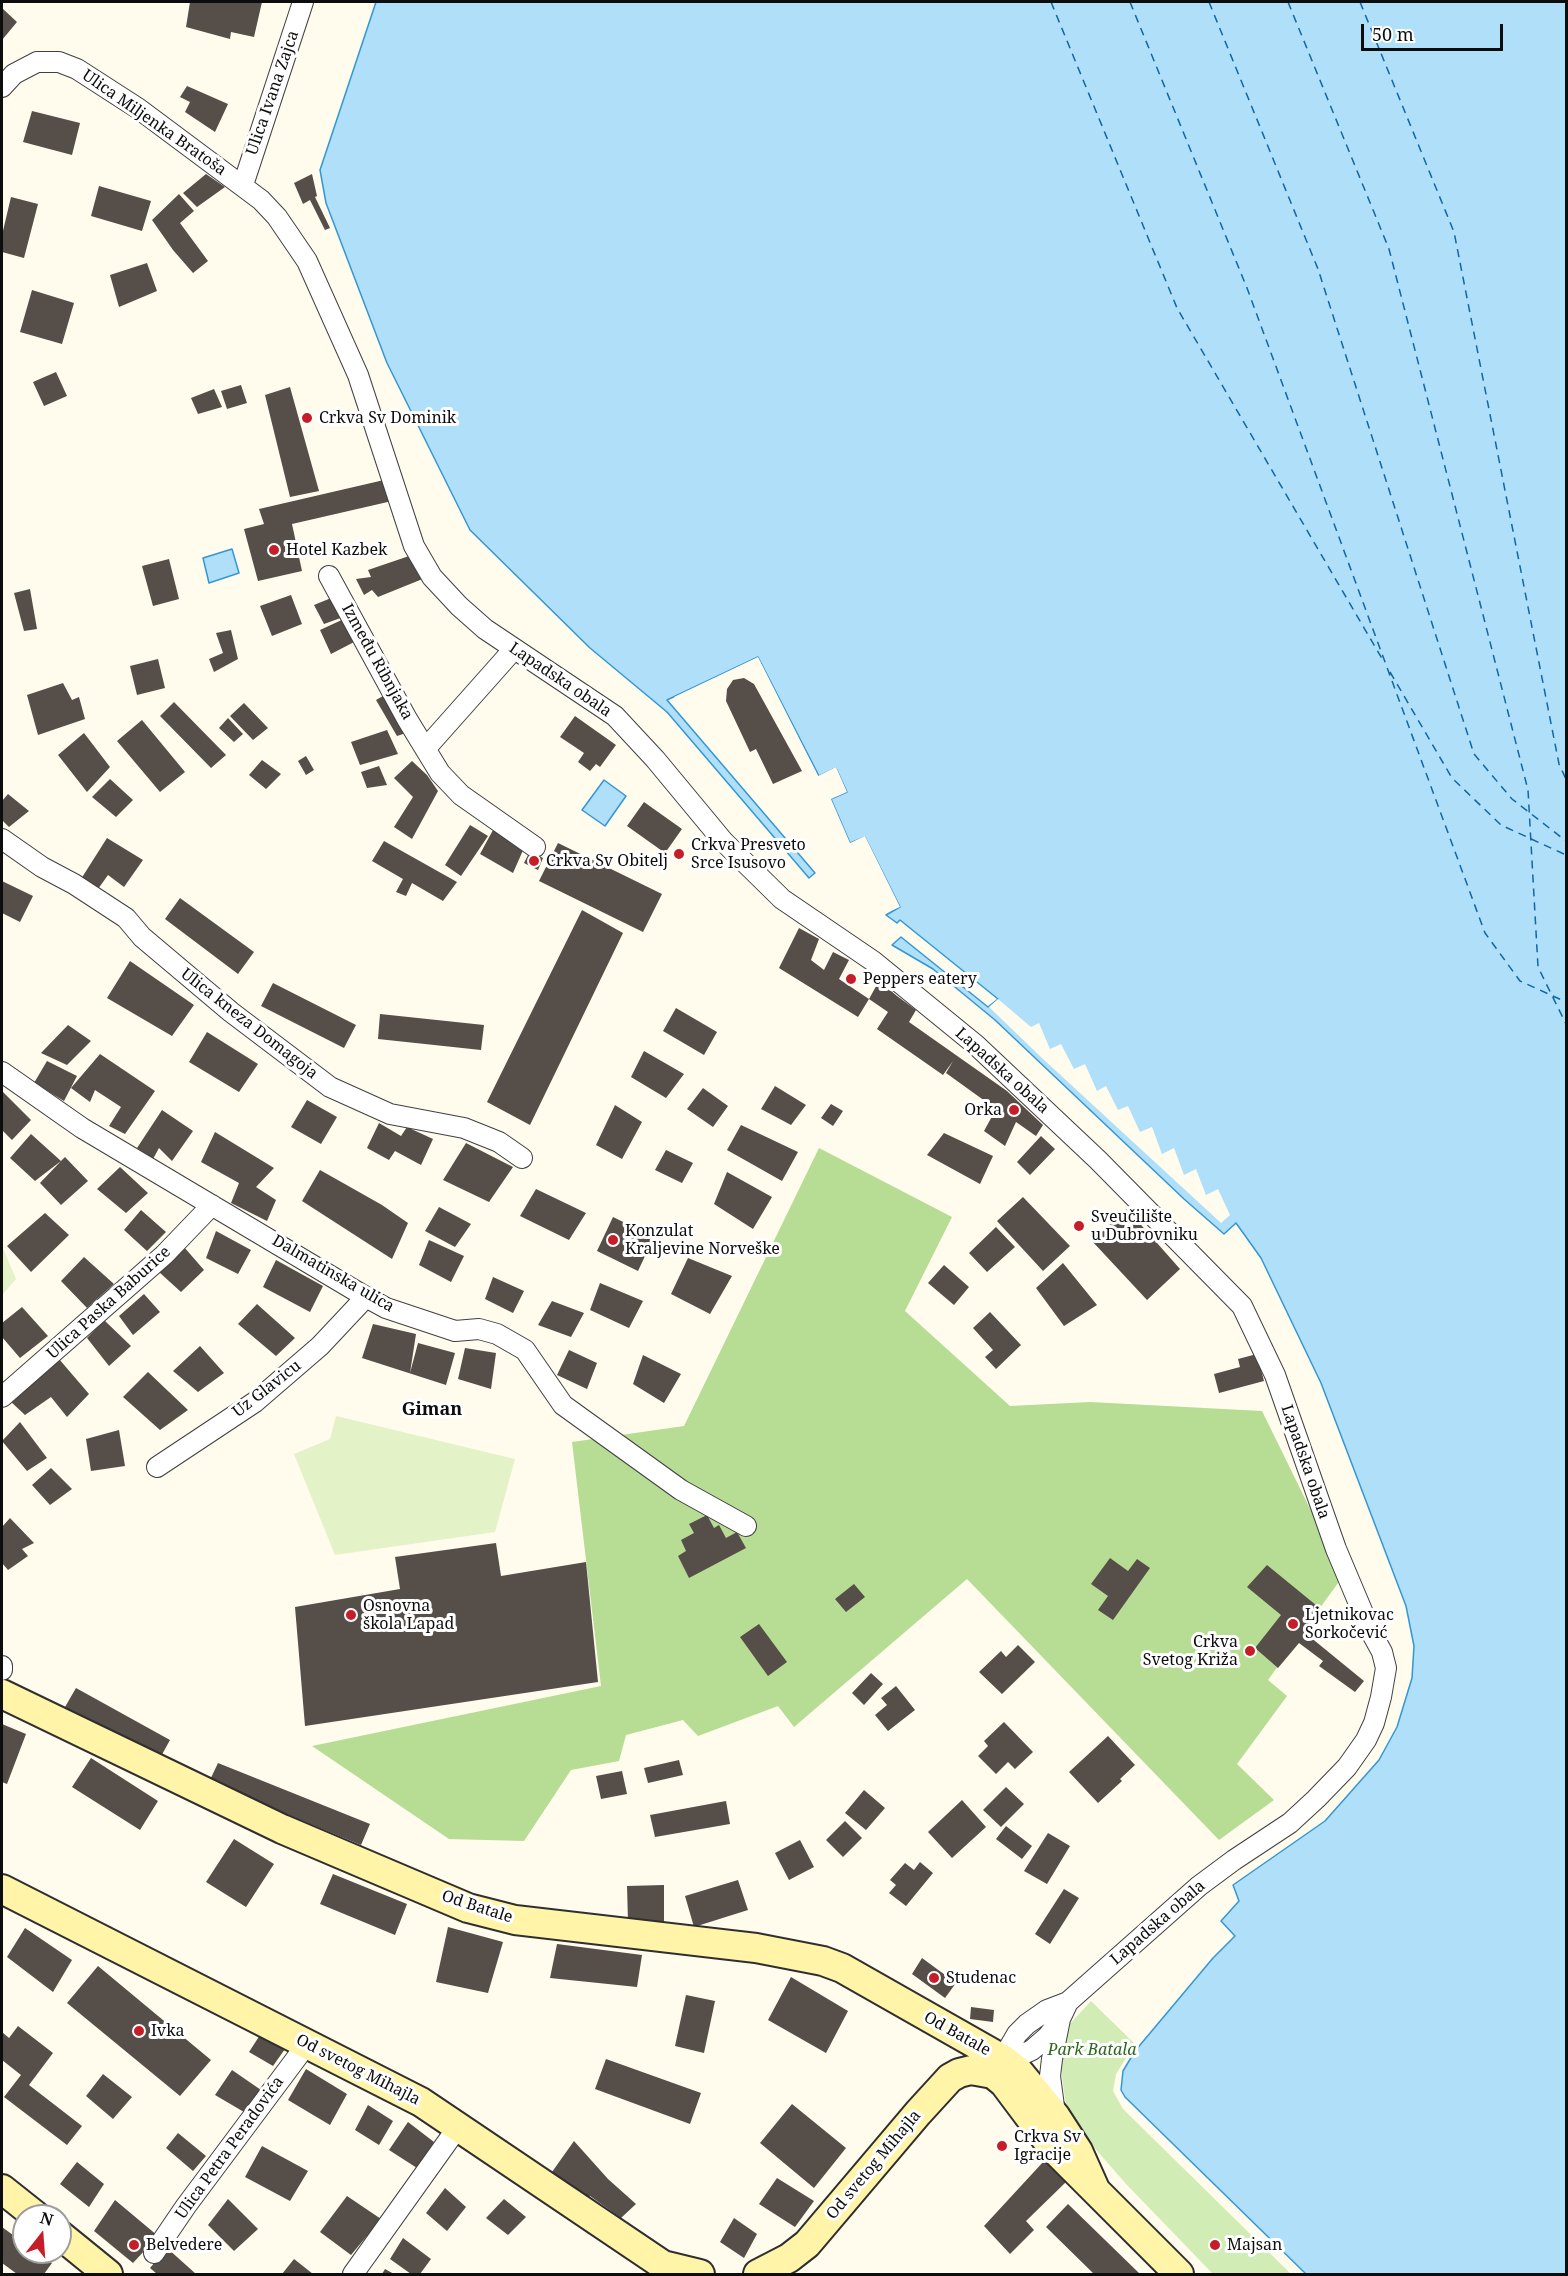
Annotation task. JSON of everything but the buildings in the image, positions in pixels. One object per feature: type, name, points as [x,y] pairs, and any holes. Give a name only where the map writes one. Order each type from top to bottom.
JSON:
[{"type":"main road","name":"Od Batale","points":[[2,1694],[282,1828],[468,1908],[515,1920],[756,1948],[823,1961],[842,1968],[940,2025],[999,2067]]},
{"type":"main road","name":"Od svetog Mihajla","points":[[2,1888],[421,2103],[663,2265],[700,2274]]},
{"type":"main road","points":[[940,2025],[953,2051],[954,2062],[950,2079]]},
{"type":"main road","points":[[950,2079],[959,2073],[971,2070],[999,2067],[1032,2087],[1056,2117],[1078,2151],[1095,2189]]},
{"type":"main road","points":[[999,2067],[1004,2083],[1052,2147],[1179,2274]]},
{"type":"main road","name":"Od svetog Mihajla","points":[[761,2274],[789,2258],[807,2244],[918,2113],[950,2079]]},
{"type":"main road","points":[[2,2189],[21,2204]]},
{"type":"main road","points":[[72,2245],[108,2274]]},
{"type":"street","name":"Ulica Ivana Zajca","points":[[243,185],[303,2]]},
{"type":"street","name":"Ulica Miljenka Bratoša","points":[[2,87],[14,74],[37,62],[59,62],[77,69],[139,109],[243,185]]},
{"type":"street","name":"Lapadska obala","points":[[243,185],[277,217],[307,261],[358,375],[414,546],[432,577],[459,606],[514,649],[615,716],[636,737],[723,841],[782,899],[873,961],[976,1045],[1098,1160],[1242,1306],[1275,1375],[1336,1549],[1371,1632],[1382,1652],[1386,1668],[1374,1723],[1366,1740],[1347,1767],[1290,1823],[1199,1886],[1064,2011],[1048,2036],[1032,2050],[999,2067]]},
{"type":"street","name":"Između Ribnjaka","points":[[329,576],[407,719],[440,773],[461,795],[535,847]]},
{"type":"street","points":[[426,748],[514,649]]},
{"type":"street","name":"Ulica kneza Domagoja","points":[[2,839],[15,851],[74,884],[126,918],[142,937],[231,1012],[330,1087],[390,1114],[464,1128],[499,1142],[522,1158]]},
{"type":"street","name":"Dalmatinska ulica","points":[[2,1072],[82,1128],[366,1298],[386,1308],[455,1331],[479,1329],[497,1334],[525,1350],[563,1405],[681,1490],[746,1526]]},
{"type":"street","name":"Ulica Paska Baburice","points":[[2,1397],[164,1255],[212,1205]]},
{"type":"street","name":"Uz Glavicu","points":[[157,1467],[255,1402],[320,1346],[366,1298]]},
{"type":"street","points":[[1056,2117],[1050,2076],[1054,2044],[1064,2011]]},
{"type":"street","name":"Ulica Petra Peradovića","points":[[154,2253],[186,2206],[307,2044]]},
{"type":"street","points":[[354,2274],[458,2127]]},
{"type":"green space","points":[[819,1148],[952,1217],[905,1311],[1010,1406],[1090,1402],[1262,1411],[1343,1576],[1268,1680],[1287,1696],[1237,1764],[1274,1800],[1219,1840],[967,1579],[794,1727],[778,1706],[698,1736],[683,1720],[626,1735],[619,1761],[571,1770],[524,1841],[449,1839],[312,1746],[601,1686],[572,1442],[684,1426]]},
{"type":"green space","points":[[2,1246],[16,1279],[2,1295]]},
{"type":"green space","points":[[336,1416],[515,1459],[495,1532],[335,1555],[294,1454],[330,1439]]},
{"type":"green space","name":"Park Batala","points":[[1091,2001],[1135,2044],[1116,2074],[1113,2091],[1123,2109],[1291,2274],[1213,2274],[1127,2185],[1078,2129],[1066,2106],[1059,2055],[1068,2026]]},
{"type":"water","points":[[376,2],[1566,2],[1566,2274],[1306,2274],[1125,2097],[1121,2090],[1123,2071],[1135,2051],[1213,1958],[1235,1936],[1221,1921],[1239,1901],[1233,1885],[1325,1821],[1379,1760],[1397,1727],[1412,1678],[1414,1646],[1406,1606],[1321,1383],[1261,1258],[1236,1223],[1224,1234],[995,1020],[933,969],[892,945],[901,937],[988,1007],[998,999],[900,920],[897,923],[886,915],[900,907],[865,837],[850,843],[831,799],[847,792],[836,768],[819,776],[758,657],[667,700],[815,873],[809,878],[667,712],[590,648],[470,530],[387,363],[326,203],[320,170]]},
{"type":"water","points":[[232,549],[239,573],[209,583],[203,558]]},
{"type":"water","points":[[604,780],[626,796],[605,826],[582,810]]},
{"type":"pier","points":[[758,657],[818,776],[836,767],[847,792],[831,799],[850,843],[865,836],[900,907],[883,914],[896,906],[864,840],[851,846],[848,845],[828,800],[829,797],[843,790],[834,771],[820,779],[816,778],[756,661],[676,699],[674,697]]},
{"type":"pier","points":[[998,999],[1031,1027],[1039,1023],[1050,1049],[1061,1044],[1074,1069],[1085,1064],[1097,1091],[1106,1086],[1118,1110],[1128,1106],[1140,1132],[1152,1127],[1162,1154],[1174,1148],[1184,1175],[1196,1169],[1206,1195],[1218,1189],[1230,1215],[1221,1223],[1043,1059],[989,1007]]},
{"type":"ferry route","points":[[1051,2],[1177,308],[1384,662]]},
{"type":"ferry route","points":[[1130,2],[1247,288],[1485,933],[1520,981],[1566,1002]]},
{"type":"ferry route","points":[[1209,2],[1318,269],[1474,754],[1512,799],[1566,841]]},
{"type":"ferry route","points":[[1288,2],[1389,249],[1528,790],[1538,967],[1566,1024]]},
{"type":"ferry route","points":[[1360,2],[1454,232],[1559,764],[1566,779]]},
{"type":"ferry route","points":[[1390,672],[1452,778],[1501,825],[1566,855]]},
{"type":"place","name":"Crkva Sv Dominik","points":[[307,418]]},
{"type":"place","name":"Hotel Kazbek","points":[[274,550]]},
{"type":"place","name":"Crkva Presveto Srce Isusovo","points":[[679,854]]},
{"type":"place","name":"Crkva Sv Obitelj","points":[[534,861]]},
{"type":"place","name":"Peppers eatery","points":[[851,979]]},
{"type":"place","name":"Orka","points":[[1014,1110]]},
{"type":"place","name":"Sveučilište u Dubrovniku","points":[[1079,1226]]},
{"type":"place","name":"Konzulat Kraljevine Norveške","points":[[613,1240]]},
{"type":"place","name":"Osnovna škola Lapad","points":[[351,1615]]},
{"type":"place","name":"Ljetnikovac Sorkočević","points":[[1293,1624]]},
{"type":"place","name":"Crkva Svetog Križa","points":[[1250,1651]]},
{"type":"place","name":"Studenac","points":[[934,1978]]},
{"type":"place","name":"Ivka","points":[[139,2031]]},
{"type":"place","name":"Crkva Sv Igracije","points":[[1002,2146]]},
{"type":"place","name":"Belvedere","points":[[134,2245]]},
{"type":"place","name":"Majsan","points":[[1215,2245]]},
{"type":"district","name":"Giman","points":[[432,1410]]}]
